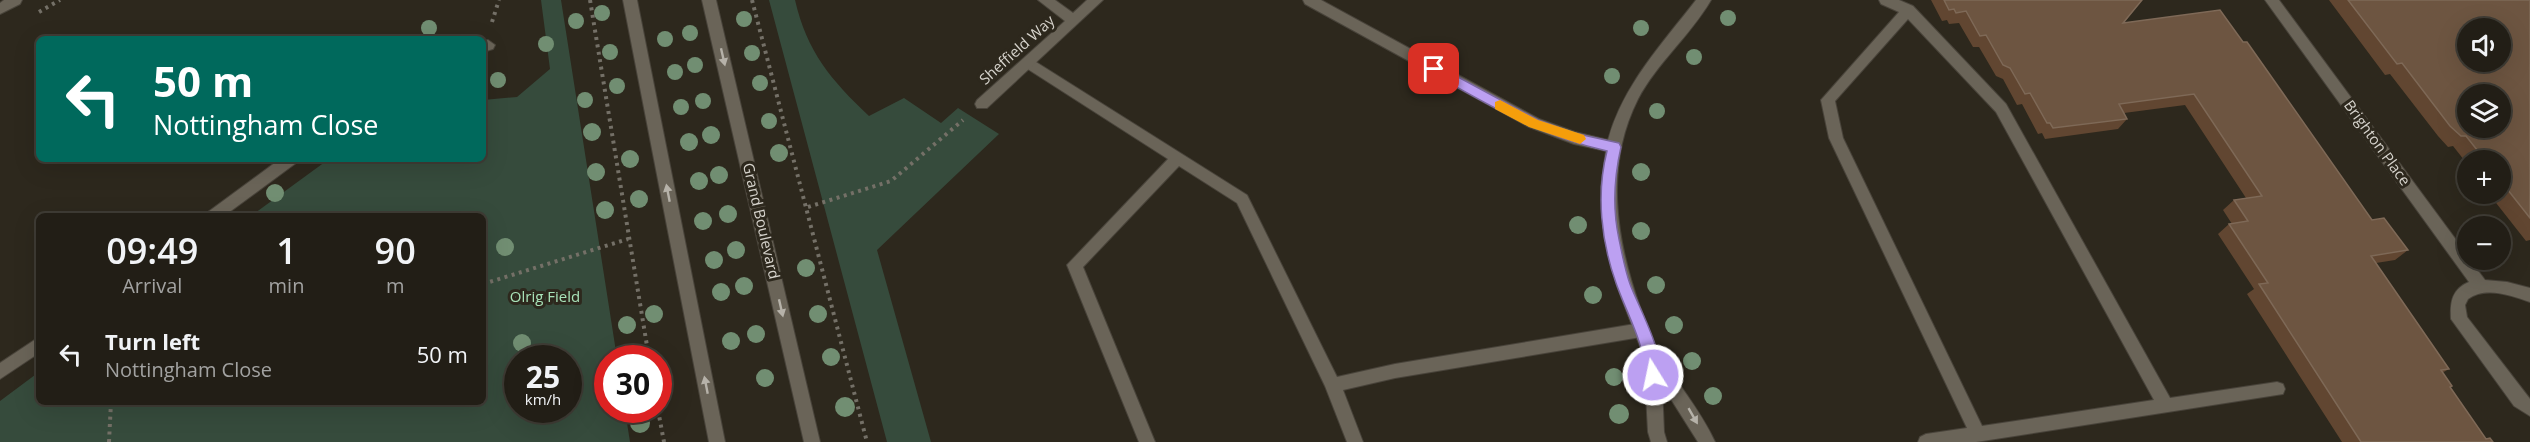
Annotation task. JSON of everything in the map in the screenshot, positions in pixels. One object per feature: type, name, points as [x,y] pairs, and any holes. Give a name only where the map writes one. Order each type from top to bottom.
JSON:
[{"type":"street","points":[[0,9],[15,0]]},
{"type":"street","points":[[630,0],[717,442]]},
{"type":"street","name":"Grand Boulevard","points":[[709,0],[812,442]]},
{"type":"street","name":"Sheffield Way","points":[[1045,0],[1074,20]]},
{"type":"street","name":"Sheffield Way","points":[[982,104],[1096,0]]},
{"type":"street","points":[[1310,0],[1534,123],[1574,138],[1614,147]]},
{"type":"street","points":[[1704,0],[1637,89],[1625,112],[1607,176],[1607,205],[1611,237],[1622,281],[1652,357],[1693,414],[1707,442]]},
{"type":"street","points":[[1886,0],[1908,10],[2001,108],[2165,405]]},
{"type":"street","name":"Brighton Place","points":[[2272,0],[2481,286]]},
{"type":"street","points":[[1908,10],[1828,100],[1836,138],[1978,434]]},
{"type":"street","points":[[1028,62],[1242,200],[1333,385],[1355,442]]},
{"type":"street","points":[[1146,442],[1075,265],[1177,159]]},
{"type":"street","points":[[217,213],[287,162]]},
{"type":"street","points":[[2530,295],[2500,287],[2481,286],[2467,290],[2458,298],[2456,307],[2460,319],[2520,401],[2530,409]]},
{"type":"street","points":[[1333,385],[1395,371],[1641,330]]},
{"type":"street","points":[[0,372],[36,346]]},
{"type":"street","points":[[1652,357],[1656,432],[1659,442]]},
{"type":"street","points":[[1926,442],[2277,389]]},
{"type":"path","points":[[590,0],[608,87],[629,239],[647,345]]},
{"type":"path","points":[[752,0],[808,207],[867,442]]},
{"type":"path","points":[[808,207],[891,180],[982,104]]},
{"type":"path","points":[[486,283],[629,239]]},
{"type":"path","points":[[109,442],[111,405]]},
{"type":"path","points":[[660,423],[664,442]]},
{"type":"green space","name":"Olrig Field","points":[[541,0],[561,0],[615,345],[594,345],[594,423],[627,423],[630,442],[0,442],[0,401],[36,374],[36,405],[486,405],[486,213],[255,213],[325,162],[486,162],[486,100],[517,97],[550,69]]},
{"type":"green space","points":[[769,0],[795,0],[806,35],[822,64],[843,90],[869,116],[904,98],[941,123],[958,108],[999,134],[877,250],[931,442],[887,442]]},
{"type":"building","points":[[1944,0],[2142,0],[2123,23],[2220,10],[2243,42],[2247,42],[2372,220],[2384,218],[2408,250],[2371,256],[2449,369],[2441,370],[2452,386],[2450,387],[2486,439],[2490,438],[2493,442],[2361,442],[2259,284],[2268,283],[2229,224],[2248,221],[2234,200],[2262,196],[2194,94],[2119,104],[2127,119],[2053,128],[2050,123],[2047,123],[2030,93],[2025,94],[2010,68],[2003,65],[1986,35],[1980,36],[1966,11],[1956,13],[1954,9],[1949,10]]},
{"type":"building","points":[[2348,0],[2530,0],[2530,218],[2511,194],[2511,150],[2477,150],[2468,138],[2511,138],[2511,84],[2457,84],[2457,132],[2402,63],[2397,64]]},
{"type":"slow traffic","points":[[1500,105],[1534,123],[1580,139]]},
{"type":"route","points":[[1434,69],[1534,123],[1574,138],[1614,147],[1607,176],[1607,205],[1611,237],[1622,281],[1652,357],[1653,375]]}]
